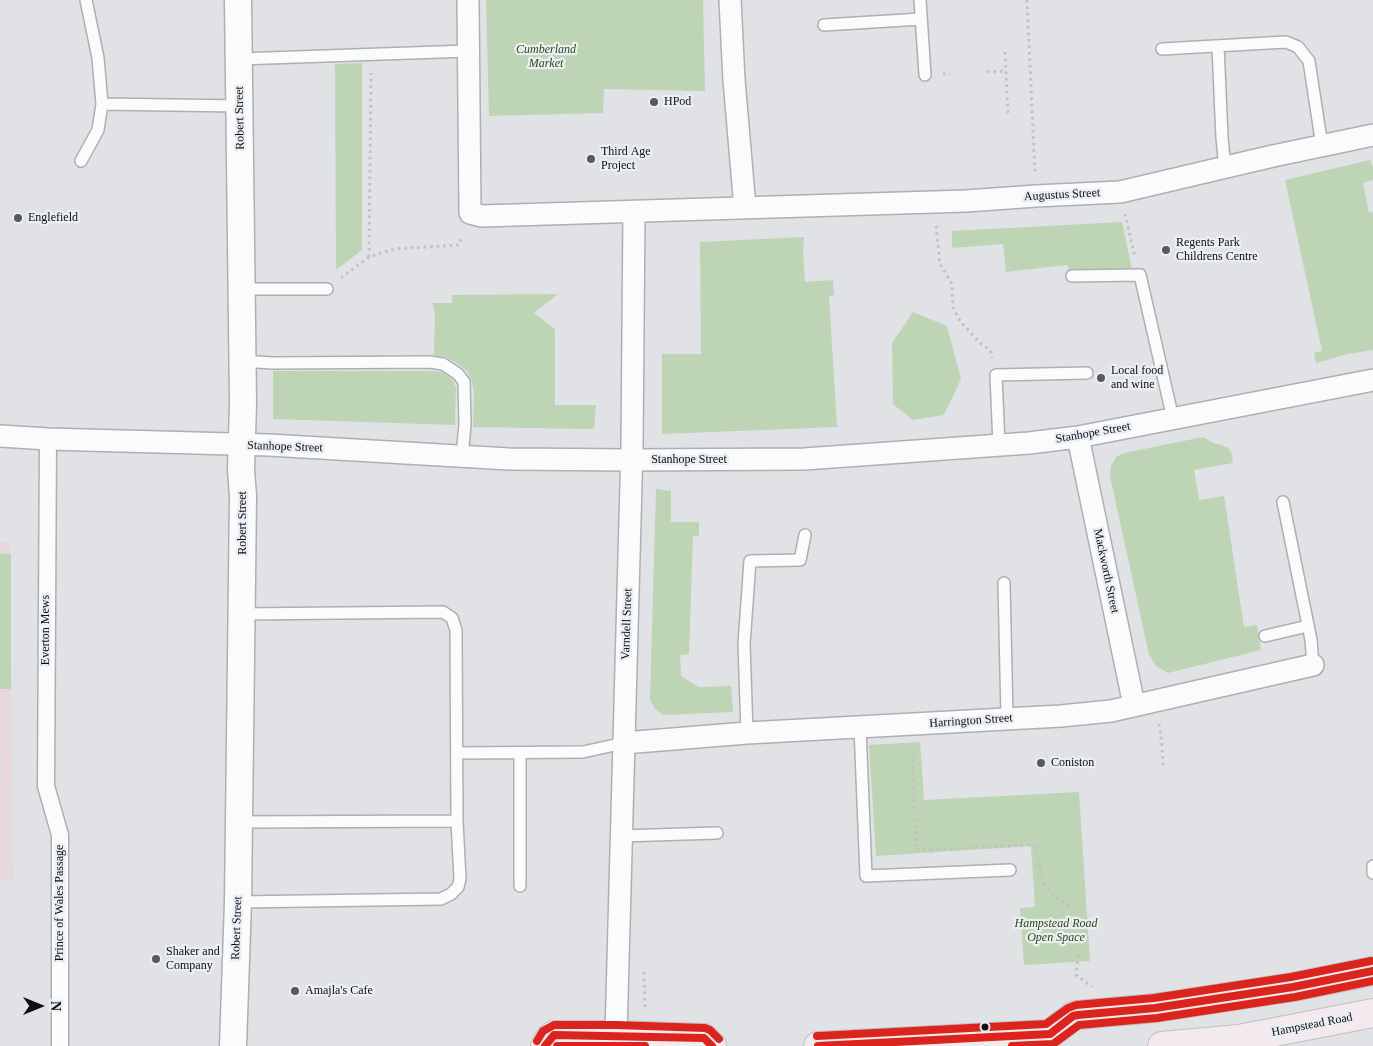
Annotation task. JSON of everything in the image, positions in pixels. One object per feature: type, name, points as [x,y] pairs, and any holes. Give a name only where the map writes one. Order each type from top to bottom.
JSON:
[{"type":"highway","points":[[818,1046],[1058,1040],[1073,1016],[1155,1008],[1293,987],[1373,971]]},
{"type":"highway","name":"Hampstead Road","points":[[1179,1045],[1239,1039],[1373,1013]]},
{"type":"highway","points":[[544,1046],[554,1035],[704,1038],[712,1046]]},
{"type":"street","name":"Robert Street","points":[[233,1046],[238,902],[243,496],[241,470],[243,445],[238,0]]},
{"type":"street","points":[[468,0],[470,213],[482,216],[744,208],[730,0]]},
{"type":"street","name":"Augustus Street","points":[[744,208],[934,203],[1120,192],[1225,167],[1373,136]]},
{"type":"street","name":"Varndell Street","points":[[616,1035],[631,460],[634,212]]},
{"type":"street","name":"Stanhope Street","points":[[0,436],[243,445],[510,459],[804,459],[999,445],[1078,437],[1373,380]]},
{"type":"street","name":"Mackworth Street","points":[[1078,437],[1134,705]]},
{"type":"street","name":"Everton Mews","points":[[48,439],[46,786],[55,821]]},
{"type":"street","name":"Harrington Street","points":[[624,743],[747,733],[1061,716],[1111,711],[1313,665]]},
{"type":"street","name":"Prince of Wales Passage","points":[[55,821],[60,835],[60,1046]]},
{"type":"lane","points":[[81,162],[98,130],[102,104],[98,58],[86,0]]},
{"type":"lane","points":[[920,0],[925,75]]},
{"type":"lane","points":[[824,25],[921,18]]},
{"type":"lane","points":[[1162,49],[1286,42],[1298,48],[1309,61],[1322,146]]},
{"type":"lane","points":[[1218,46],[1225,167]]},
{"type":"lane","points":[[239,59],[468,51]]},
{"type":"lane","points":[[102,104],[240,106]]},
{"type":"lane","points":[[1072,276],[1140,275],[1173,419]]},
{"type":"lane","points":[[241,289],[327,289]]},
{"type":"lane","points":[[242,361],[272,363],[430,362],[443,364],[458,374],[464,382],[465,426],[462,456]]},
{"type":"lane","points":[[999,445],[996,375],[1087,373]]},
{"type":"lane","points":[[1283,502],[1308,626],[1313,665]]},
{"type":"lane","points":[[747,733],[744,644],[750,561],[800,560],[804,535]]},
{"type":"lane","points":[[1004,582],[1007,718]]},
{"type":"lane","points":[[238,902],[441,899],[451,894],[458,887],[460,880],[457,821],[456,630],[452,618],[443,612],[242,614]]},
{"type":"lane","points":[[1265,636],[1308,626]]},
{"type":"lane","points":[[860,727],[866,876],[1010,870]]},
{"type":"lane","points":[[457,752],[583,752],[624,743]]},
{"type":"lane","points":[[520,752],[520,886]]},
{"type":"lane","points":[[238,822],[457,821]]},
{"type":"lane","points":[[621,836],[717,833]]},
{"type":"lane","points":[[1373,866],[1373,873]]},
{"type":"path","points":[[1028,0],[1036,196]]},
{"type":"path","points":[[1005,52],[1008,116]]},
{"type":"path","points":[[369,257],[371,54]]},
{"type":"path","points":[[987,72],[1006,71]]},
{"type":"path","points":[[1120,192],[1140,275]]},
{"type":"path","points":[[934,203],[940,264],[952,284],[953,308],[960,321],[980,343],[990,350],[996,375]]},
{"type":"path","points":[[327,289],[369,257],[394,249],[459,245],[470,213]]},
{"type":"path","points":[[1154,700],[1162,745],[1163,768]]},
{"type":"path","points":[[911,725],[916,850],[1031,845],[1036,848],[1042,880],[1046,887],[1068,907]]},
{"type":"path","points":[[1078,955],[1076,975],[1094,988]]},
{"type":"shaded area","points":[[0,542],[10,542],[13,880],[0,880]]},
{"type":"green space","name":"Cumberland Market","points":[[486,0],[703,0],[705,91],[604,89],[603,113],[489,116]]},
{"type":"green space","points":[[362,63],[362,250],[336,270],[335,64]]},
{"type":"green space","points":[[1370,160],[1373,167],[1373,180],[1363,183],[1369,213],[1373,212],[1373,350],[1348,354],[1316,363],[1314,353],[1322,351],[1285,180]]},
{"type":"green space","points":[[1122,222],[1132,269],[1070,272],[1067,265],[1006,272],[1003,244],[952,248],[952,231]]},
{"type":"green space","points":[[804,237],[805,282],[833,280],[834,295],[829,296],[837,427],[662,434],[662,354],[701,354],[700,242]]},
{"type":"green space","points":[[558,294],[534,313],[555,329],[555,405],[596,405],[594,428],[473,427],[474,393],[467,371],[446,357],[434,355],[435,313],[432,303],[452,303],[452,295]]},
{"type":"green space","points":[[913,312],[947,326],[961,379],[944,415],[913,420],[893,404],[892,343]]},
{"type":"green space","points":[[273,371],[442,372],[451,378],[456,387],[455,425],[273,419]]},
{"type":"green space","points":[[1203,437],[1227,447],[1231,452],[1233,463],[1194,470],[1199,500],[1224,496],[1244,627],[1257,625],[1261,650],[1168,673],[1156,666],[1149,655],[1110,476],[1111,466],[1116,457],[1124,453]]},
{"type":"green space","points":[[656,489],[671,491],[671,522],[699,522],[699,536],[693,536],[689,654],[680,655],[681,676],[699,687],[731,686],[733,712],[663,715],[655,709],[650,700]]},
{"type":"green space","points":[[0,554],[11,554],[11,689],[0,689]]},
{"type":"green space","name":"Hampstead Road Open Space","points":[[920,742],[924,800],[1079,792],[1090,961],[1024,965],[1020,908],[1035,907],[1031,846],[876,856],[869,745]]},
{"type":"transit line","points":[[817,1036],[1046,1024],[1068,1008],[1076,1005],[1154,998],[1291,977],[1371,961]]},
{"type":"transit line","points":[[818,1046],[1050,1034],[1073,1016],[1078,1015],[1155,1008],[1293,987],[1373,971]]},
{"type":"transit line","points":[[1012,1046],[1053,1044],[1079,1025],[1157,1018],[1295,997],[1373,981]]},
{"type":"transit line","points":[[537,1041],[543,1031],[554,1025],[705,1028],[710,1030],[719,1039]]},
{"type":"transit line","points":[[545,1046],[554,1035],[704,1038],[712,1046]]},
{"type":"transit line","points":[[557,1046],[645,1046]]},
{"type":"place","name":"HPod","points":[[654,102]]},
{"type":"place","name":"Third Age Project","points":[[591,159]]},
{"type":"place","name":"Englefield","points":[[18,218]]},
{"type":"place","name":"Regents Park Childrens Centre","points":[[1166,250]]},
{"type":"place","name":"Local food and wine","points":[[1101,378]]},
{"type":"place","name":"Coniston","points":[[1041,763]]},
{"type":"place","name":"Shaker and Company","points":[[156,959]]},
{"type":"place","name":"Amajla's Cafe","points":[[295,991]]}]
